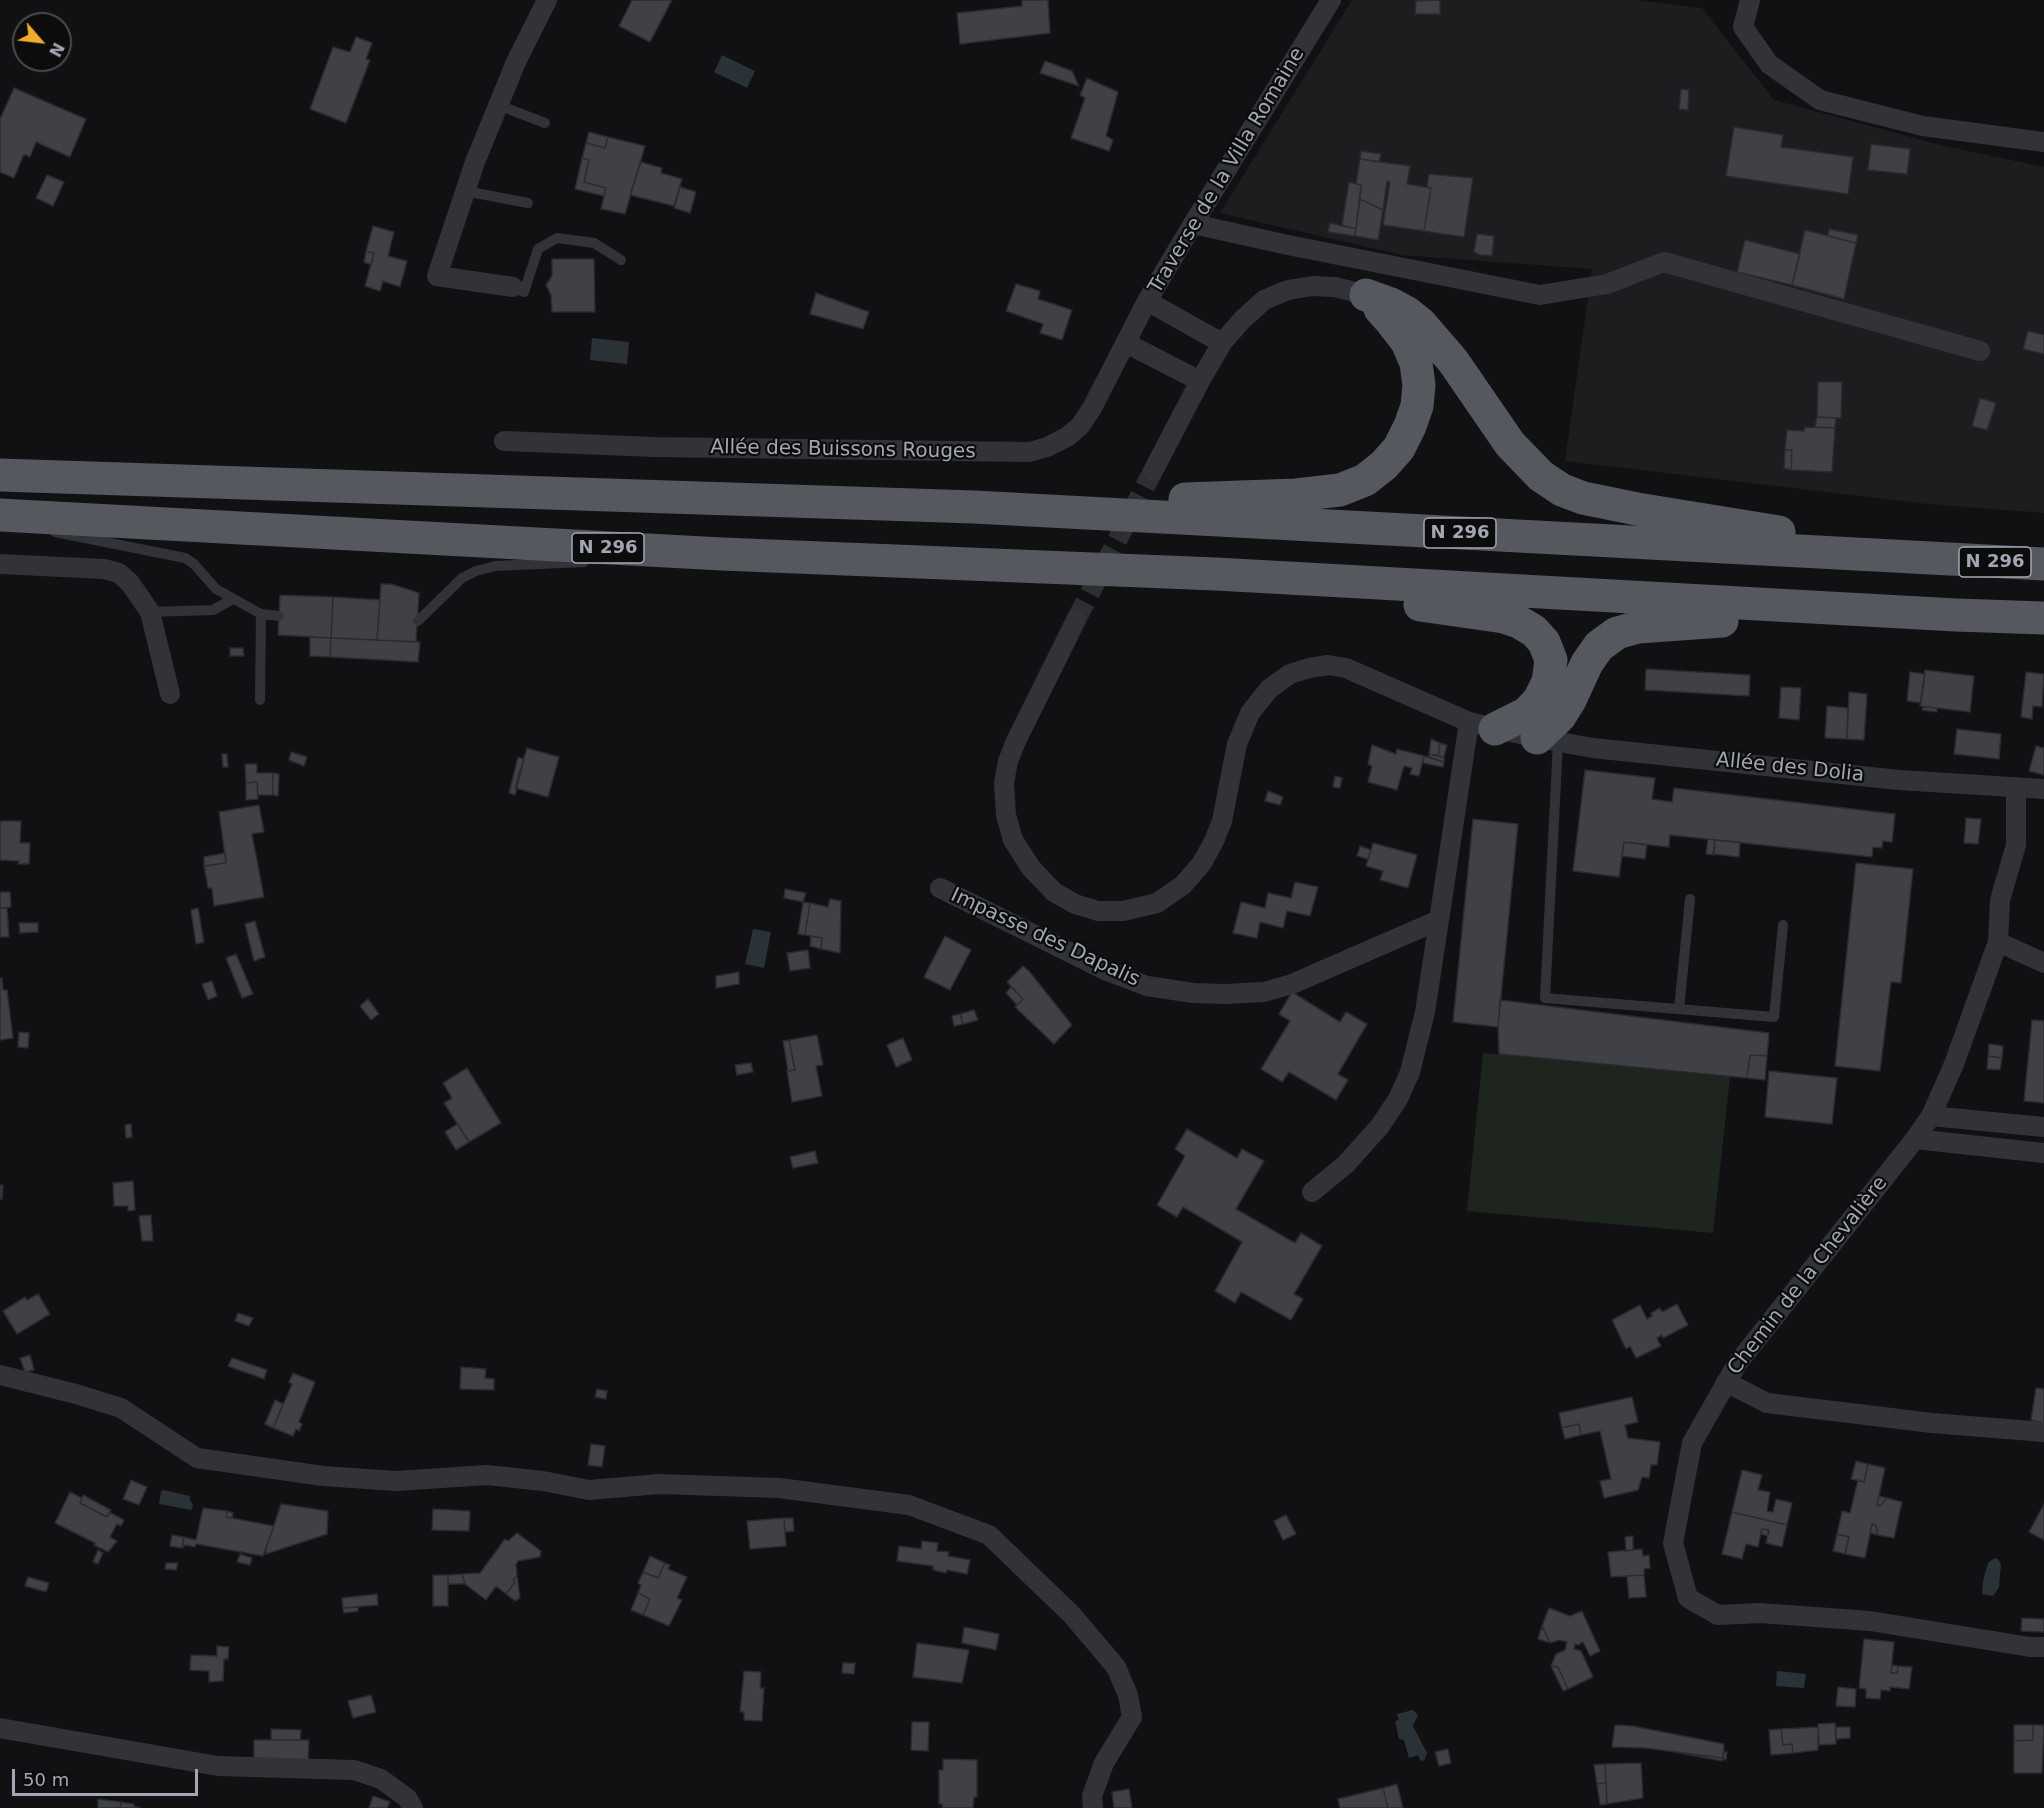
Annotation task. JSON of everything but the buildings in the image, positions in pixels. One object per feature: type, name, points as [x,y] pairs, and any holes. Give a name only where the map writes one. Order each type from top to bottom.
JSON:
[{"type":"highway","name":"N 296","points":[[974,507],[1296,495],[1340,490],[1365,480],[1384,465],[1399,448],[1417,406],[1419,385],[1416,363],[1407,342],[1366,295]]},
{"type":"highway","points":[[1366,295],[1406,312],[1421,324],[1453,361],[1510,444],[1541,476],[1563,490],[1583,498],[1637,509],[1947,560]]},
{"type":"highway","name":"N 296","points":[[0,475],[974,507],[2044,564]]},
{"type":"highway","name":"N 296","points":[[0,515],[722,554],[1216,574],[2044,618]]},
{"type":"highway","points":[[1216,574],[1504,617],[1519,622],[1534,631],[1544,642],[1551,660],[1548,682],[1539,700],[1527,713],[1482,725]]},
{"type":"highway","points":[[1547,740],[1570,700],[1587,663],[1599,646],[1617,633],[1638,627],[1699,622],[1956,615]]},
{"type":"street","points":[[513,287],[437,276],[475,162],[516,62],[547,0]]},
{"type":"street","name":"Traverse de la Villa Romaine","points":[[1126,343],[1193,224],[1330,0]]},
{"type":"street","points":[[1750,0],[1743,27],[1769,64],[1820,100],[1923,126],[2044,142]]},
{"type":"street","points":[[1193,224],[1540,295],[1607,284],[1664,262],[1980,351]]},
{"type":"street","points":[[1153,471],[1222,344],[1242,320],[1264,300],[1288,290],[1313,286],[1335,287],[1366,295]]},
{"type":"street","points":[[1148,301],[1222,344]]},
{"type":"street","points":[[1126,343],[1200,381]]},
{"type":"street","name":"Allée des Buissons Rouges","points":[[504,441],[655,447],[1030,452],[1067,437],[1080,426],[1126,343]]},
{"type":"street","points":[[0,564],[104,569],[119,573],[130,583],[150,612],[170,694]]},
{"type":"street","name":"Allée des Dolia","points":[[1076,621],[1008,761],[1004,783],[1006,815],[1013,840],[1031,868],[1054,892],[1075,904],[1098,911],[1123,911],[1157,903],[1183,885],[1202,863],[1222,821],[1237,744],[1250,713],[1269,688],[1290,674],[1328,665],[1347,668],[1482,725],[1593,748],[1899,780],[2044,789]]},
{"type":"street","points":[[1312,1192],[1346,1164],[1380,1126],[1398,1099],[1410,1072],[1425,1012],[1439,920],[1482,725]]},
{"type":"street","name":"Chemin de la Chevalière","points":[[2016,787],[2016,845],[2000,900],[1998,942],[1954,1064],[1931,1116],[1737,1364],[1726,1382],[1692,1443],[1673,1543],[1688,1598],[1718,1615],[1760,1613],[1870,1621],[2044,1647]]},
{"type":"street","name":"Impasse des Dapalis","points":[[940,888],[1107,971],[1147,986],[1193,993],[1264,992],[1292,984],[1439,920]]},
{"type":"street","points":[[1998,942],[2044,963]]},
{"type":"street","points":[[1931,1116],[2044,1127]]},
{"type":"street","points":[[1915,1139],[2044,1153]]},
{"type":"street","points":[[0,1375],[121,1408],[197,1458],[323,1476],[396,1481],[487,1475],[543,1480],[589,1490],[659,1485],[779,1488],[909,1505],[989,1535],[1079,1624],[1116,1666],[1128,1695],[1132,1717],[1104,1762],[1092,1796],[1093,1808]]},
{"type":"street","points":[[1726,1382],[1767,1403],[1932,1423],[2044,1432]]},
{"type":"street","points":[[0,1728],[218,1766],[354,1770],[381,1779],[407,1798],[413,1808]]},
{"type":"lane","points":[[498,105],[545,123]]},
{"type":"lane","points":[[465,191],[528,203]]},
{"type":"lane","points":[[513,287],[524,292],[538,249],[557,238],[594,243],[621,260]]},
{"type":"lane","points":[[0,520],[185,558],[194,564],[216,589],[261,614],[279,616]]},
{"type":"lane","points":[[615,560],[722,554]]},
{"type":"lane","points":[[418,621],[462,578],[476,571],[495,566],[591,561]]},
{"type":"lane","points":[[150,612],[213,610],[233,599]]},
{"type":"lane","points":[[260,700],[261,614]]},
{"type":"lane","points":[[1547,740],[1545,998],[1774,1017],[1783,925]]},
{"type":"lane","points":[[1679,1009],[1690,899]]},
{"type":"shaded area","points":[[1352,0],[1634,0],[1702,8],[1774,100],[1940,145],[2044,167],[2044,513],[1928,504],[1565,461],[1592,269],[1402,255],[1220,213]]},
{"type":"shaded area","points":[[722,55],[755,71],[747,88],[714,72]]},
{"type":"shaded area","points":[[592,338],[629,342],[627,364],[590,360]]},
{"type":"shaded area","points":[[753,929],[771,932],[764,968],[745,964]]},
{"type":"shaded area","points":[[1483,1053],[1730,1077],[1713,1233],[1467,1211]]},
{"type":"shaded area","points":[[161,1491],[190,1496],[193,1505],[191,1510],[159,1504]]},
{"type":"shaded area","points":[[1997,1558],[2001,1564],[1999,1587],[1993,1596],[1982,1594],[1988,1563]]},
{"type":"shaded area","points":[[1777,1671],[1806,1674],[1804,1688],[1776,1686]]},
{"type":"shaded area","points":[[1413,1710],[1418,1715],[1413,1726],[1427,1753],[1424,1761],[1420,1760],[1418,1755],[1409,1758],[1404,1740],[1399,1739],[1395,1721],[1399,1720],[1397,1714]]},
{"type":"tunnel","points":[[1076,620],[1153,471]]}]
